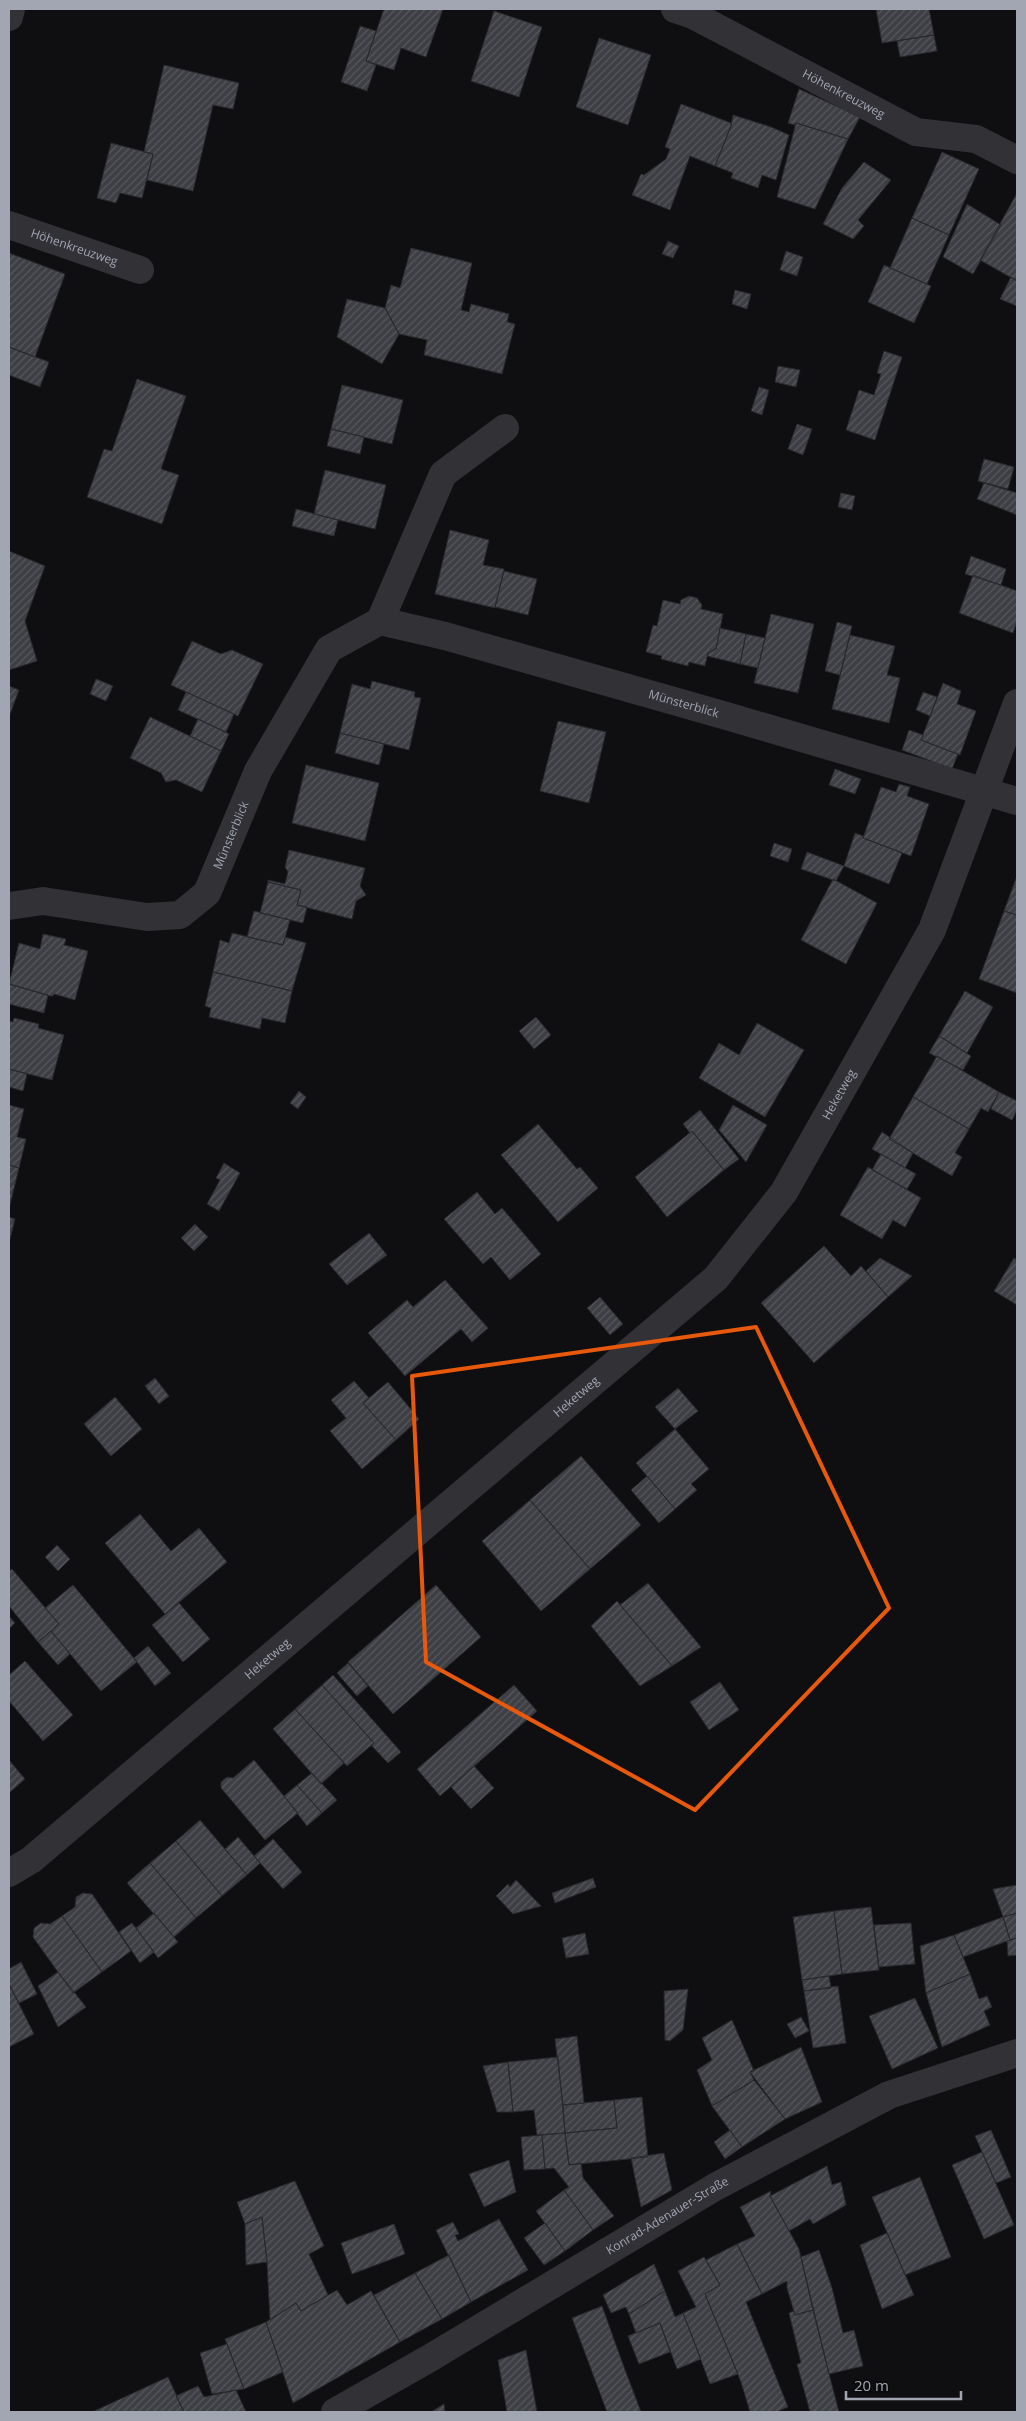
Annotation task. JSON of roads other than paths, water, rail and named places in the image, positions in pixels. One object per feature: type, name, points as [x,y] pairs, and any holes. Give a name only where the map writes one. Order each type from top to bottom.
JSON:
[{"type":"street","points":[[9,17],[11,9]]},
{"type":"street","name":"Höhenkreuzweg","points":[[676,9],[693,15],[916,132],[976,139],[1017,160]]},
{"type":"street","name":"Höhenkreuzweg","points":[[9,224],[140,270]]},
{"type":"street","points":[[380,621],[443,474],[505,428]]},
{"type":"street","name":"Münsterblick","points":[[9,906],[43,901],[147,917],[180,915],[208,893],[258,771],[329,649],[380,621],[464,641],[985,792]]},
{"type":"street","name":"Heketweg","points":[[9,1873],[38,1853],[716,1278],[784,1192],[932,930],[1017,703]]},
{"type":"street","points":[[985,792],[1017,801]]},
{"type":"street","name":"Konrad-Adenauer-Straße","points":[[335,2412],[430,2358],[714,2187],[889,2096],[1017,2053]]}]
